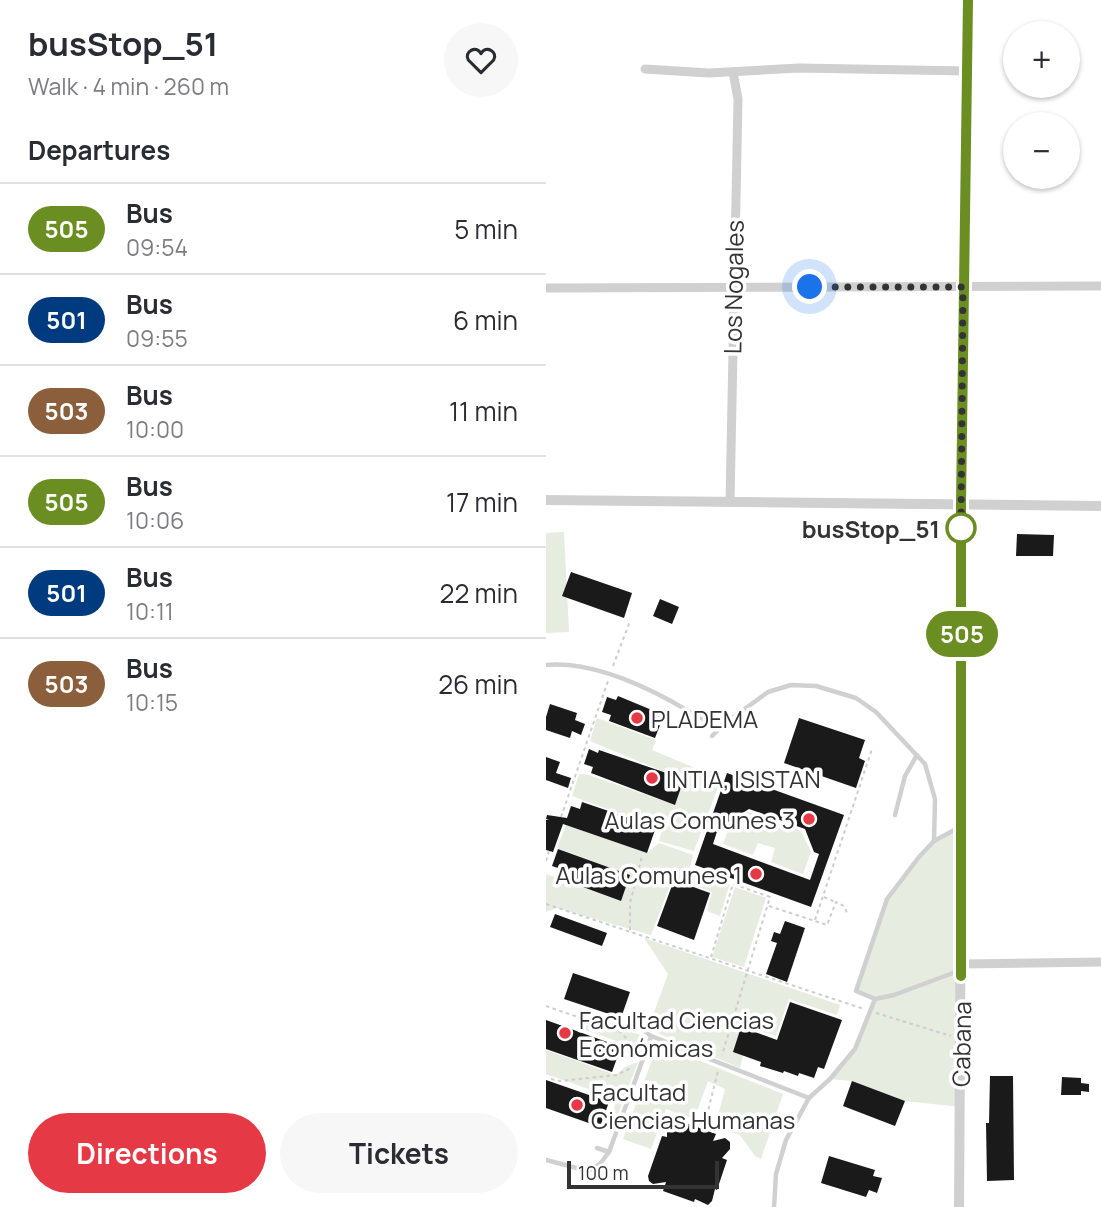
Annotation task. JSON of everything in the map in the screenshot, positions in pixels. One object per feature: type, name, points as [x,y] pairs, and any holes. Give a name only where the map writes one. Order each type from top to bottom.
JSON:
[{"type":"street","name":"Cabana","points":[[959,1207],[961,503],[968,0]]},
{"type":"street","points":[[645,69],[709,73],[799,68],[967,71]]},
{"type":"street","name":"Los Nogales","points":[[730,502],[738,99],[733,72]]},
{"type":"street","points":[[546,288],[1101,286]]},
{"type":"street","points":[[546,500],[1101,506]]},
{"type":"street","points":[[961,967],[1101,962]]},
{"type":"lane","points":[[546,665],[560,664],[610,674],[652,691],[714,724],[724,724]]},
{"type":"lane","points":[[712,737],[724,724],[768,692],[792,685],[816,686],[856,698],[876,712],[925,764],[935,799],[934,841]]},
{"type":"lane","points":[[689,711],[690,721]]},
{"type":"lane","points":[[895,815],[905,776],[917,755]]},
{"type":"lane","points":[[961,967],[894,995],[875,999],[856,991],[876,924],[887,898],[934,841],[962,826]]},
{"type":"lane","points":[[852,981],[859,984]]},
{"type":"lane","points":[[775,1207],[776,1174],[786,1139],[808,1098],[830,1079],[855,1049],[875,999]]},
{"type":"lane","points":[[639,1018],[640,1028],[651,1036],[808,1098]]},
{"type":"lane","points":[[546,1160],[588,1171],[600,1164],[609,1152],[651,1036]]},
{"type":"lane","points":[[597,1149],[609,1152]]},
{"type":"path","points":[[561,817],[630,621]]},
{"type":"path","points":[[815,920],[872,750]]},
{"type":"path","points":[[546,861],[549,851]]},
{"type":"path","points":[[630,931],[630,903],[642,856]]},
{"type":"path","points":[[705,1123],[770,897],[733,884],[710,958]]},
{"type":"path","points":[[822,897],[844,906],[847,913]]},
{"type":"path","points":[[768,906],[827,925],[836,902]]},
{"type":"path","points":[[546,904],[961,1039]]},
{"type":"path","points":[[546,1006],[621,1032],[643,1057]]},
{"type":"path","points":[[551,1079],[559,1081],[617,1075],[630,1068],[639,1068]]},
{"type":"shaded area","points":[[564,532],[569,632],[546,633],[546,533]]},
{"type":"shaded area","points":[[597,718],[656,740],[652,750],[721,779],[694,851],[659,841],[662,829],[572,796],[579,774],[589,775],[675,805],[684,780],[590,741]]},
{"type":"shaded area","points":[[748,812],[801,831],[811,852],[803,874],[771,862],[775,848],[758,843],[753,855],[723,844],[731,822]]},
{"type":"shaded area","points":[[566,825],[647,853],[659,843],[693,855],[690,868],[730,883],[720,916],[707,911],[712,892],[673,878],[651,935],[557,908],[546,912],[546,874],[620,901],[630,875],[557,848]]},
{"type":"shaded area","points":[[962,826],[960,1107],[905,1101],[852,1081],[830,1079],[855,1049],[875,999],[856,991],[887,899],[934,841]]},
{"type":"shaded area","points":[[735,887],[766,898],[744,967],[712,957]]},
{"type":"shaded area","points":[[644,938],[840,1005],[837,1015],[789,999],[776,1036],[750,1028],[740,1068],[648,1029],[668,974]]},
{"type":"shaded area","points":[[584,1014],[643,1036],[639,1049],[580,1028]]},
{"type":"shaded area","points":[[658,1044],[783,1094],[761,1159],[755,1156],[740,1135],[715,1127],[725,1089],[708,1081],[694,1119],[666,1109],[651,1149],[623,1139]]},
{"type":"shaded area","points":[[546,1050],[616,1075],[625,1067],[638,1062],[615,1122],[610,1120],[617,1099],[546,1074]]},
{"type":"building","points":[[1017,534],[1054,535],[1053,556],[1016,556]]},
{"type":"building","points":[[571,572],[632,593],[624,618],[562,596]]},
{"type":"building","points":[[660,599],[679,607],[672,624],[653,616]]},
{"type":"building","name":"PLADEMA","points":[[618,696],[664,715],[655,738],[609,721],[611,715],[602,712],[607,697],[616,700]]},
{"type":"building","points":[[550,704],[577,713],[575,720],[585,724],[581,735],[572,731],[570,738],[546,730]]},
{"type":"building","points":[[799,718],[865,740],[859,758],[865,761],[856,788],[784,763]]},
{"type":"building","name":"INTIA, ISISTAN","points":[[589,749],[684,779],[675,805],[591,773],[593,767],[584,764]]},
{"type":"building","points":[[546,757],[560,762],[556,773],[571,778],[568,788],[546,780]]},
{"type":"building","points":[[727,773],[844,815],[811,907],[695,865]],"holes":[[[749,809],[805,829],[814,852],[819,854],[810,880],[713,844],[721,819],[728,822]]]},
{"type":"building","points":[[582,802],[656,827],[647,853],[563,824],[553,852],[546,850],[546,820],[549,820],[546,819],[547,815],[567,818],[571,806],[580,809]]},
{"type":"building","points":[[558,849],[630,875],[621,901],[561,879],[564,870],[552,866]]},
{"type":"building","points":[[674,880],[710,893],[694,940],[657,926]]},
{"type":"building","points":[[555,914],[607,933],[602,946],[550,927]]},
{"type":"building","points":[[785,921],[805,928],[787,982],[766,974],[777,943],[771,941],[774,932],[780,934]]},
{"type":"building","points":[[573,973],[630,992],[621,1018],[564,999]]},
{"type":"building","points":[[790,1002],[842,1020],[824,1069],[818,1067],[814,1078],[760,1066],[761,1062],[733,1052],[741,1027],[777,1040]]},
{"type":"building","name":"Facultad Ciencias Económicas","points":[[546,1020],[621,1047],[612,1072],[546,1049]]},
{"type":"building","points":[[990,1076],[1013,1076],[1014,1180],[987,1181],[986,1123],[989,1123]]},
{"type":"building","points":[[1062,1077],[1081,1078],[1081,1083],[1089,1084],[1089,1092],[1081,1091],[1081,1095],[1061,1095]]},
{"type":"building","name":"Facultad Ciencias Humanas","points":[[546,1080],[609,1102],[600,1127],[546,1108]]},
{"type":"building","points":[[852,1081],[905,1101],[895,1126],[843,1106]]},
{"type":"building","points":[[672,1120],[676,1121],[683,1133],[686,1123],[716,1134],[713,1141],[725,1138],[730,1142],[730,1149],[722,1158],[727,1160],[717,1190],[715,1189],[708,1205],[663,1191],[666,1182],[653,1184],[649,1181],[648,1176],[662,1136],[667,1137],[667,1125]]},
{"type":"building","points":[[829,1156],[875,1170],[873,1176],[882,1178],[877,1193],[869,1190],[866,1197],[821,1183]]},
{"type":"bus line","name":"505","points":[[961,976],[961,503],[968,0]]},
{"type":"place","name":"busStop_51","points":[[961,528]]},
{"type":"place","name":"PLADEMA","points":[[637,718]]},
{"type":"place","name":"INTIA, ISISTAN","points":[[652,778]]},
{"type":"place","name":"Aulas Comunes 3","points":[[809,819]]},
{"type":"place","name":"Aulas Comunes 1","points":[[756,874]]},
{"type":"place","name":"Facultad Ciencias Económicas","points":[[565,1033]]},
{"type":"place","name":"Facultad Ciencias Humanas","points":[[577,1105]]},
{"type":"route","points":[[810,287],[963,287],[961,528]]}]
